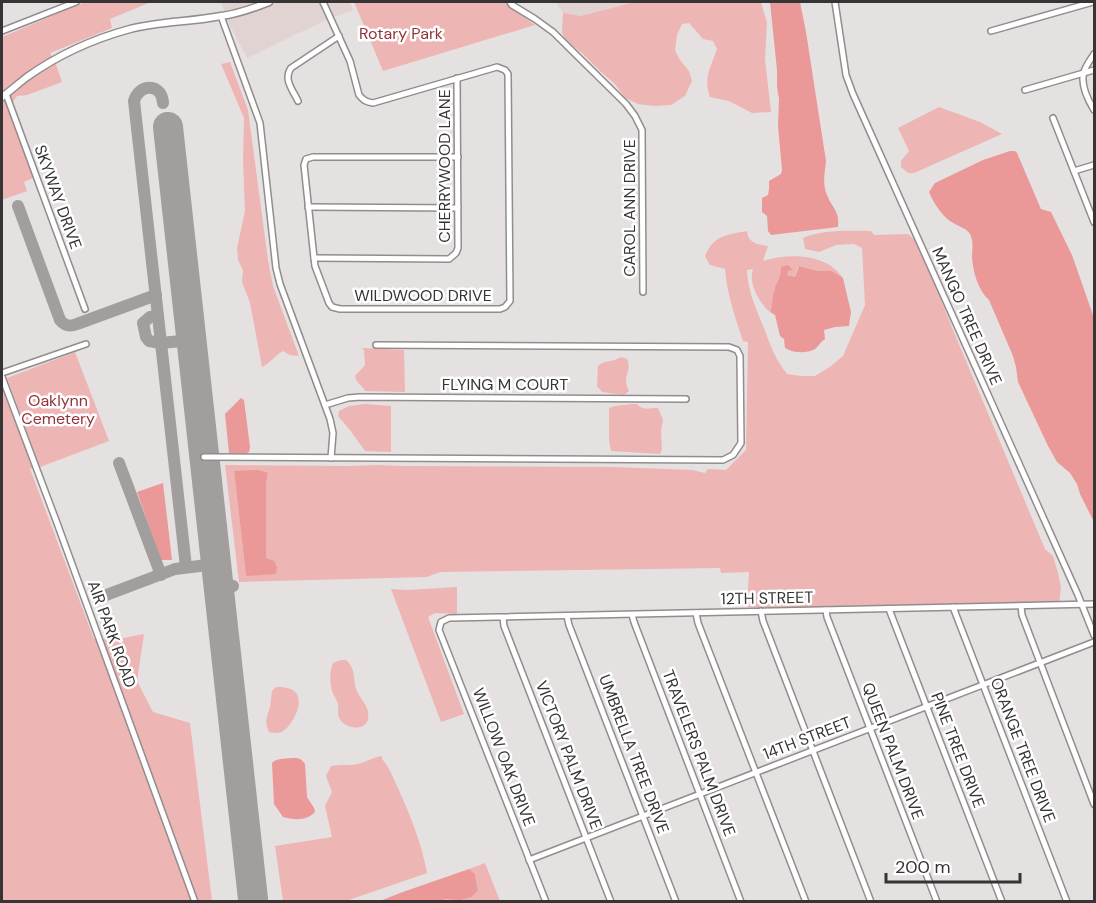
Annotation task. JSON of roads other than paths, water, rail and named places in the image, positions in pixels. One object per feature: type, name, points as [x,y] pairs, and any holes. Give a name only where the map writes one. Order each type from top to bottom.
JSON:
[{"type":"street","points":[[2,32],[75,2]]},
{"type":"street","points":[[4,96],[48,63],[83,45],[131,29],[221,16],[255,8],[269,2]]},
{"type":"street","points":[[298,101],[287,79],[287,74],[291,68],[339,36],[324,2]]},
{"type":"street","name":"CAROL ANN DRIVE","points":[[510,2],[553,32],[626,104],[642,130],[643,292]]},
{"type":"street","name":"MANGO TREE DRIVE","points":[[835,2],[846,75],[853,94],[1095,635]]},
{"type":"street","points":[[991,32],[1093,3]]},
{"type":"street","points":[[221,16],[260,123],[276,268],[332,427],[331,458]]},
{"type":"street","name":"WILDWOOD DRIVE","points":[[339,36],[350,61],[359,95],[366,102],[373,102],[497,67],[508,74],[510,301],[508,305],[500,309],[332,307],[315,266],[304,165],[306,159],[313,157],[458,157]]},
{"type":"street","points":[[1095,54],[1083,73],[1084,87],[1095,110]]},
{"type":"street","points":[[1026,90],[1095,70]]},
{"type":"street","name":"CHERRYWOOD LANE","points":[[314,258],[449,259],[454,256],[458,248],[457,78]]},
{"type":"street","name":"SKYWAY DRIVE","points":[[4,96],[85,309]]},
{"type":"street","points":[[1053,118],[1094,218]]},
{"type":"street","points":[[1074,171],[1095,165]]},
{"type":"street","points":[[308,207],[458,208]]},
{"type":"street","points":[[2,375],[86,344]]},
{"type":"street","points":[[204,457],[723,460],[733,455],[741,443],[740,356],[737,350],[729,347],[376,345]]},
{"type":"street","name":"AIR PARK ROAD","points":[[2,375],[195,902]]},
{"type":"street","name":"FLYING M COURT","points":[[325,405],[360,397],[686,399]]},
{"type":"street","name":"12TH STREET","points":[[441,622],[449,618],[1095,604]]},
{"type":"street","points":[[1021,606],[1022,615],[1095,804]]},
{"type":"street","name":"ORANGE TREE DRIVE","points":[[954,607],[1067,902]]},
{"type":"street","name":"PINE TREE DRIVE","points":[[889,609],[1002,902]]},
{"type":"street","name":"QUEEN PALM DRIVE","points":[[826,610],[937,902]]},
{"type":"street","points":[[761,611],[871,902]]},
{"type":"street","points":[[696,613],[806,902]]},
{"type":"street","name":"TRAVELERS PALM DRIVE","points":[[633,615],[633,622],[741,902]]},
{"type":"street","name":"UMBRELLA TREE DRIVE","points":[[567,616],[676,902]]},
{"type":"street","name":"VICTORY PALM DRIVE","points":[[503,618],[504,626],[611,902]]},
{"type":"street","name":"WILLOW OAK DRIVE","points":[[441,622],[440,630],[546,902]]},
{"type":"street","name":"14TH STREET","points":[[529,860],[1095,642]]},
{"type":"park label","name":"Rotary Park","points":[[401,33]]},
{"type":"park label","name":"Oaklynn Cemetery","points":[[58,409]]}]
